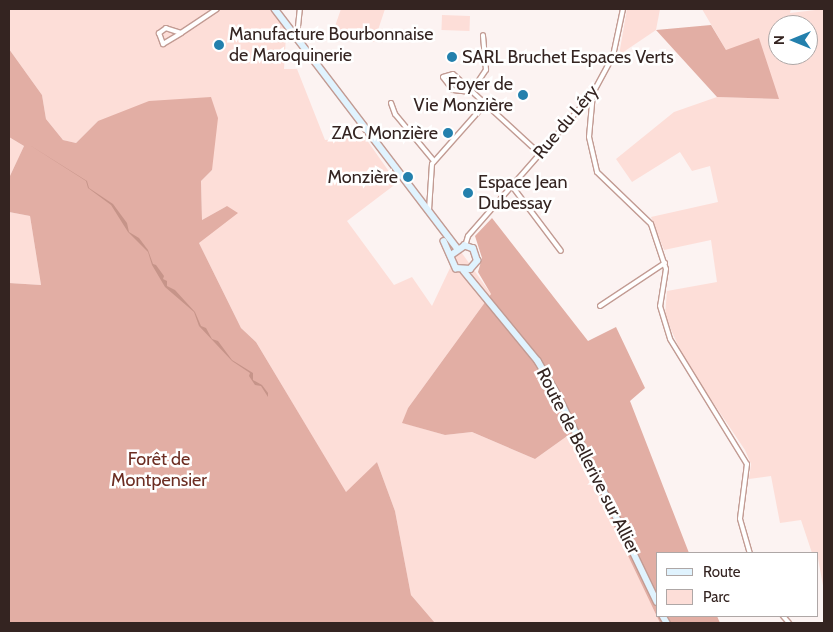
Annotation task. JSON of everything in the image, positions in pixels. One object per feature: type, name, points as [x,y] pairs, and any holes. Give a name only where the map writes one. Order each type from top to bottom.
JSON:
[{"type":"main road","points":[[275,9],[410,192],[452,255],[454,265],[464,271],[472,268],[477,256],[465,246],[457,248],[452,255]]},
{"type":"main road","points":[[410,192],[457,248]]},
{"type":"main road","name":"Route de Bellerive sur Allier","points":[[472,268],[474,278]]},
{"type":"main road","name":"Route de Bellerive sur Allier","points":[[464,271],[474,278],[538,361],[559,397],[656,600]]},
{"type":"street","points":[[181,33],[166,28],[159,33],[163,44],[181,33],[217,9]]},
{"type":"street","points":[[297,37],[300,9]]},
{"type":"street","name":"Rue du Léry","points":[[465,246],[468,236],[593,94],[613,56],[623,9]]},
{"type":"street","points":[[471,92],[486,70],[482,35]]},
{"type":"street","points":[[471,92],[453,90],[443,77],[453,74],[540,154]]},
{"type":"street","points":[[593,94],[589,137],[597,172],[648,219],[665,263],[660,306],[670,339],[747,464],[740,519],[750,552]]},
{"type":"street","points":[[392,103],[395,114],[434,161]]},
{"type":"street","points":[[429,214],[434,161],[485,104]]},
{"type":"street","points":[[512,186],[561,251]]},
{"type":"street","points":[[421,204],[429,200]]},
{"type":"street","points":[[600,306],[665,263]]},
{"type":"green space","points":[[9,9],[279,9],[287,19],[284,69],[297,69],[325,140],[364,136],[397,183],[347,221],[394,285],[412,277],[432,306],[459,249],[491,294],[408,408],[403,423],[445,435],[472,432],[535,459],[570,434],[660,623],[435,623],[411,595],[395,511],[377,462],[346,493],[256,342],[241,328],[199,243],[227,206],[202,220],[201,181],[212,170],[98,121],[76,143],[63,140],[46,119],[42,95],[9,49]]},
{"type":"green space","points":[[341,9],[385,9],[374,42],[334,29]]},
{"type":"green space","points":[[627,9],[660,9],[656,30],[619,55]]},
{"type":"green space","points":[[702,9],[791,9],[790,13],[824,9],[824,591],[818,552],[812,552],[801,520],[780,523],[771,476],[749,479],[751,464],[745,450],[685,361],[665,316],[667,291],[717,282],[711,240],[664,250],[651,217],[718,202],[710,166],[692,171],[680,152],[632,182],[616,159],[674,112],[717,97],[778,99],[726,50]]},
{"type":"green space","points":[[442,15],[470,16],[469,31],[441,30]]},
{"type":"green space","points":[[711,25],[726,50],[759,38],[779,99],[717,97],[656,30]]},
{"type":"green space","name":"Forêt de Montpensier","points":[[9,49],[42,95],[46,119],[63,140],[76,143],[98,121],[149,101],[211,97],[218,118],[212,170],[201,181],[202,220],[227,206],[238,213],[199,243],[241,328],[256,342],[346,492],[377,462],[395,511],[411,595],[435,623],[9,623],[9,283],[41,285],[30,216],[9,212],[9,178],[24,146],[9,137]]},
{"type":"green space","points":[[9,137],[24,146],[9,178]]},
{"type":"green space","points":[[9,212],[30,216],[41,285],[9,283]]},
{"type":"green space","points":[[492,218],[588,341],[616,327],[645,388],[630,401],[689,552],[656,552],[656,615],[570,434],[535,459],[472,432],[445,435],[402,423],[408,408],[491,294],[478,272],[482,258],[475,236]]},
{"type":"green space","points":[[657,617],[717,617],[720,623],[660,623]]},
{"type":"shaded area","points":[[28,144],[87,181],[89,188],[113,204],[127,223],[129,232],[139,238],[148,250],[153,264],[156,265],[164,276],[163,279],[167,281],[167,286],[175,290],[195,312],[201,326],[206,328],[212,339],[218,341],[232,360],[253,373],[253,380],[262,385],[268,393],[268,397],[261,386],[255,385],[249,376],[250,373],[232,361],[199,326],[194,312],[165,287],[152,265],[148,252],[128,232],[111,205],[88,188],[86,181]]},
{"type":"place","name":"Manufacture Bourbonnaise de Maroquinerie","points":[[219,45]]},
{"type":"place","name":"SARL Bruchet Espaces Verts","points":[[452,57]]},
{"type":"place","name":"Foyer de Vie Monzière","points":[[523,95]]},
{"type":"place","name":"ZAC Monzière","points":[[448,133]]},
{"type":"place","name":"Monzière","points":[[408,177]]},
{"type":"place","name":"Espace Jean Dubessay","points":[[468,193]]}]
